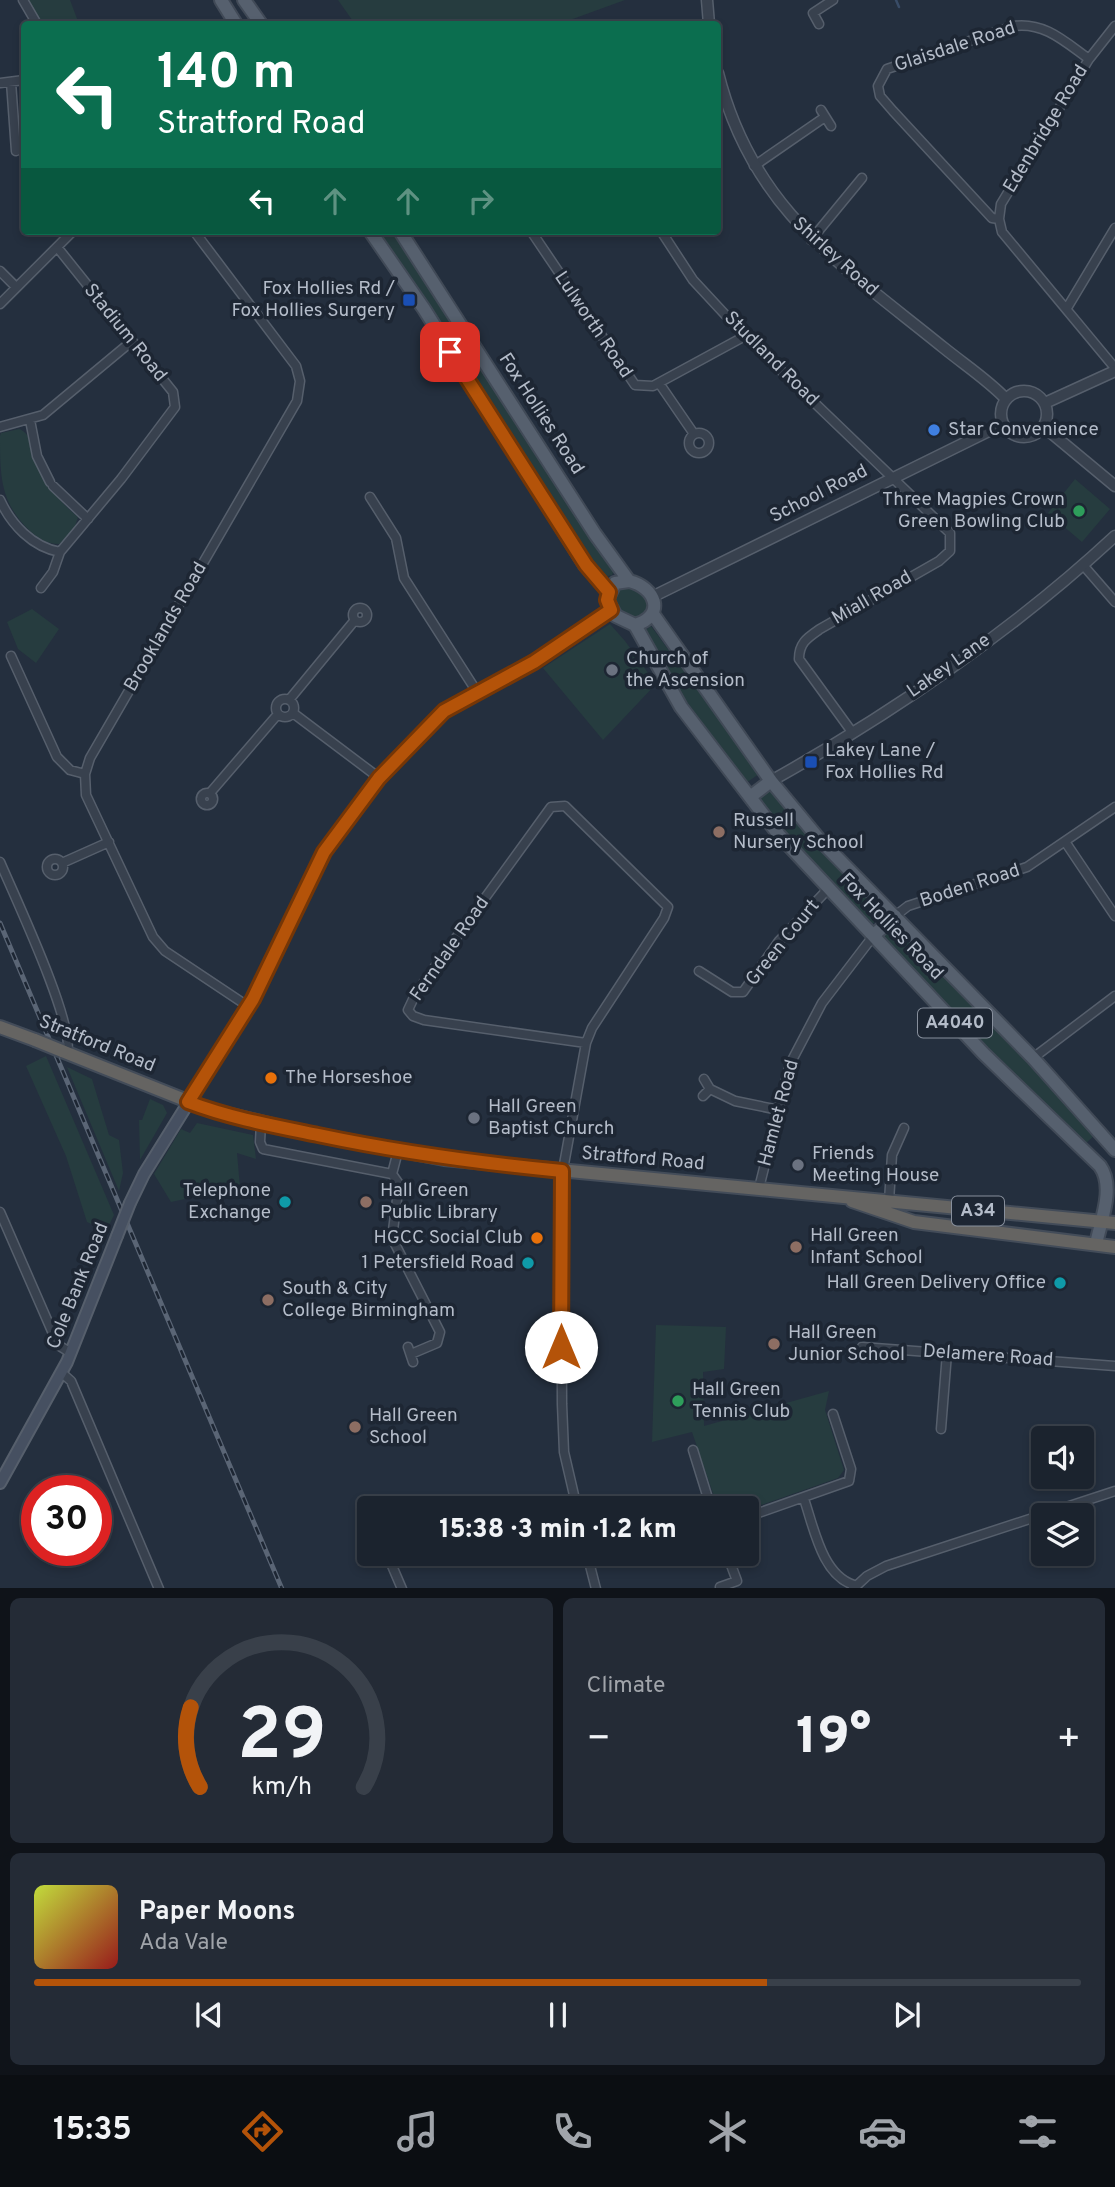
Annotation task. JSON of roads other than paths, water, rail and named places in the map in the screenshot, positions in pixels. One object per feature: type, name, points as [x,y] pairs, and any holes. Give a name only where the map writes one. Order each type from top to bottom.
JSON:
[{"type":"highway","name":"Stratford Road","points":[[0,1027],[188,1102],[261,1123],[398,1151],[444,1159],[562,1171],[1115,1223]]},
{"type":"highway","name":"Stratford Road","points":[[842,1197],[914,1222],[1115,1247]]},
{"type":"highway","points":[[888,1215],[889,1200]]},
{"type":"main road","points":[[221,0],[234,21]]},
{"type":"main road","points":[[244,0],[259,21]]},
{"type":"main road","points":[[373,235],[424,309],[586,565],[609,592]]},
{"type":"main road","name":"Fox Hollies Road","points":[[403,235],[595,534],[629,581]]},
{"type":"main road","points":[[629,581],[644,587],[652,597],[653,614],[635,625],[621,620],[611,610],[607,600],[609,592],[615,583],[629,581]]},
{"type":"main road","points":[[188,1102],[249,1007],[324,852],[379,778],[444,711],[534,662],[611,610]]},
{"type":"main road","name":"Fox Hollies Road","points":[[653,614],[771,781],[819,839],[1033,1058],[1115,1150]]},
{"type":"main road","name":"Fox Hollies Road","points":[[635,625],[681,707],[750,797],[828,889],[983,1053],[1105,1172],[1107,1191],[1096,1244]]},
{"type":"main road","points":[[750,797],[771,781]]},
{"type":"main road","points":[[874,936],[895,916]]},
{"type":"main road","name":"Cole Bank Road","points":[[0,1483],[62,1373],[130,1203],[188,1102]]},
{"type":"main road","points":[[1084,1151],[1104,1135]]},
{"type":"street","points":[[23,0],[35,21]]},
{"type":"street","points":[[707,0],[709,21]]},
{"type":"street","points":[[819,24],[813,13],[833,0]]},
{"type":"street","name":"Glaisdale Road","points":[[999,219],[992,218],[892,111],[880,96],[881,77],[887,69],[1014,26],[1029,24],[1044,27],[1089,59]]},
{"type":"street","name":"Edenbridge Road","points":[[999,219],[1001,204],[1089,59],[1115,26]]},
{"type":"street","points":[[0,83],[21,80]]},
{"type":"street","points":[[10,82],[16,151]]},
{"type":"street","name":"Shirley Road","points":[[721,87],[754,166],[786,213],[811,240],[1006,399]]},
{"type":"street","points":[[754,166],[823,113],[831,126]]},
{"type":"street","points":[[811,240],[862,178]]},
{"type":"street","points":[[999,219],[1002,232],[1115,369],[1045,403]]},
{"type":"street","points":[[1067,308],[1115,228]]},
{"type":"street","points":[[0,304],[69,235]]},
{"type":"street","name":"Brooklands Road","points":[[85,774],[90,758],[297,401],[299,391],[296,366],[197,235]]},
{"type":"street","name":"Lulworth Road","points":[[534,235],[630,381],[640,388],[659,383],[745,336]]},
{"type":"street","name":"Studland Road","points":[[664,235],[693,280],[745,336],[892,478]]},
{"type":"street","name":"Stadium Road","points":[[41,588],[52,572],[60,552],[175,407],[173,392],[57,247]]},
{"type":"street","points":[[0,271],[16,287]]},
{"type":"street","points":[[0,427],[30,420],[55,406],[132,341]]},
{"type":"street","points":[[659,383],[694,434]]},
{"type":"street","points":[[1030,391],[1045,403],[1048,418],[1044,427],[1036,435],[1023,438],[1011,434],[1003,424],[1001,412],[1006,399],[1016,392],[1030,391]]},
{"type":"street","points":[[30,420],[37,456],[51,484],[88,519]]},
{"type":"street","name":"School Road","points":[[652,597],[1003,424]]},
{"type":"street","points":[[1044,427],[1115,486]]},
{"type":"street","name":"Miall Road","points":[[852,732],[799,659],[799,648],[805,639],[820,629],[950,551],[950,533],[892,478]]},
{"type":"street","points":[[370,497],[396,538],[404,578],[477,692]]},
{"type":"street","points":[[0,500],[13,523],[36,542],[60,552]]},
{"type":"street","name":"Lakey Lane","points":[[771,781],[852,732],[1055,591],[1115,536]]},
{"type":"street","points":[[1083,565],[1115,602]]},
{"type":"street","points":[[210,793],[278,714],[278,702],[289,700],[355,620]]},
{"type":"street","points":[[12,656],[57,757],[70,770],[85,774],[86,795],[153,937],[165,951],[249,1007]]},
{"type":"street","points":[[17,669],[28,664]]},
{"type":"street","points":[[278,714],[285,718],[293,713],[294,707],[289,700]]},
{"type":"street","points":[[293,713],[379,778]]},
{"type":"street","name":"Ferndale Road","points":[[565,806],[668,907],[664,918],[592,1028],[586,1043],[424,1020],[413,1016],[408,1010],[416,993],[551,807],[565,806]]},
{"type":"street","name":"Boden Road","points":[[895,916],[908,906],[1027,867],[1066,843],[1115,807]]},
{"type":"street","points":[[62,863],[109,842]]},
{"type":"street","points":[[1066,843],[1115,916]]},
{"type":"street","points":[[0,862],[38,947],[66,1023],[70,1039],[64,1052]]},
{"type":"street","name":"Green Court","points":[[699,971],[732,992],[743,992],[779,942],[828,889]]},
{"type":"street","name":"Hamlet Road","points":[[759,1188],[790,1064],[809,1024],[874,936]]},
{"type":"street","points":[[1033,1058],[1115,996]]},
{"type":"street","points":[[574,1496],[564,1452],[562,1404],[562,1171],[586,1043]]},
{"type":"street","points":[[704,1079],[707,1093],[779,1110]]},
{"type":"street","points":[[261,1123],[260,1142],[263,1149],[392,1174],[399,1184],[392,1238],[440,1332],[437,1343],[411,1354]]},
{"type":"street","points":[[889,1200],[892,1155],[904,1128]]},
{"type":"street","points":[[392,1174],[398,1151]]},
{"type":"street","points":[[0,1212],[58,1345],[71,1353]]},
{"type":"street","name":"Delamere Road","points":[[862,1347],[1115,1366]]},
{"type":"street","points":[[942,1429],[947,1353]]},
{"type":"street","points":[[62,1373],[71,1381],[159,1588]]},
{"type":"street","points":[[759,1513],[852,1484],[851,1469],[833,1414]]},
{"type":"street","points":[[693,1450],[707,1496]]},
{"type":"street","points":[[804,1499],[824,1558],[843,1582],[853,1587],[886,1566],[1115,1491]]},
{"type":"street","points":[[392,1566],[402,1588]]},
{"type":"street","points":[[590,1566],[596,1588]]},
{"type":"street","points":[[720,1587],[742,1579],[734,1566]]},
{"type":"waterway","points":[[896,0],[899,7]]},
{"type":"railway","points":[[0,923],[282,1588]]},
{"type":"place","name":"Fox Hollies Rd / Fox Hollies Surgery","points":[[409,300]]},
{"type":"place","name":"Star Convenience","points":[[934,430]]},
{"type":"place","name":"Three Magpies Crown Green Bowling Club","points":[[1079,511]]},
{"type":"place","name":"Church of the Ascension","points":[[612,670]]},
{"type":"place","name":"Lakey Lane / Fox Hollies Rd","points":[[811,762]]},
{"type":"place","name":"Russell Nursery School","points":[[719,832]]},
{"type":"place","name":"The Horseshoe","points":[[271,1078]]},
{"type":"place","name":"Hall Green Baptist Church","points":[[474,1118]]},
{"type":"place","name":"Friends Meeting House","points":[[798,1165]]},
{"type":"place","name":"Telephone Exchange","points":[[285,1202]]},
{"type":"place","name":"Hall Green Public Library","points":[[366,1202]]},
{"type":"place","name":"HGCC Social Club","points":[[537,1238]]},
{"type":"place","name":"Hall Green Infant School","points":[[796,1247]]},
{"type":"place","name":"1 Petersfield Road","points":[[528,1263]]},
{"type":"place","name":"Hall Green Delivery Office","points":[[1060,1283]]},
{"type":"place","name":"South & City College Birmingham","points":[[268,1300]]},
{"type":"place","name":"Hall Green Junior School","points":[[774,1344]]},
{"type":"place","name":"Hall Green Tennis Club","points":[[678,1401]]},
{"type":"place","name":"Hall Green School","points":[[355,1427]]}]
